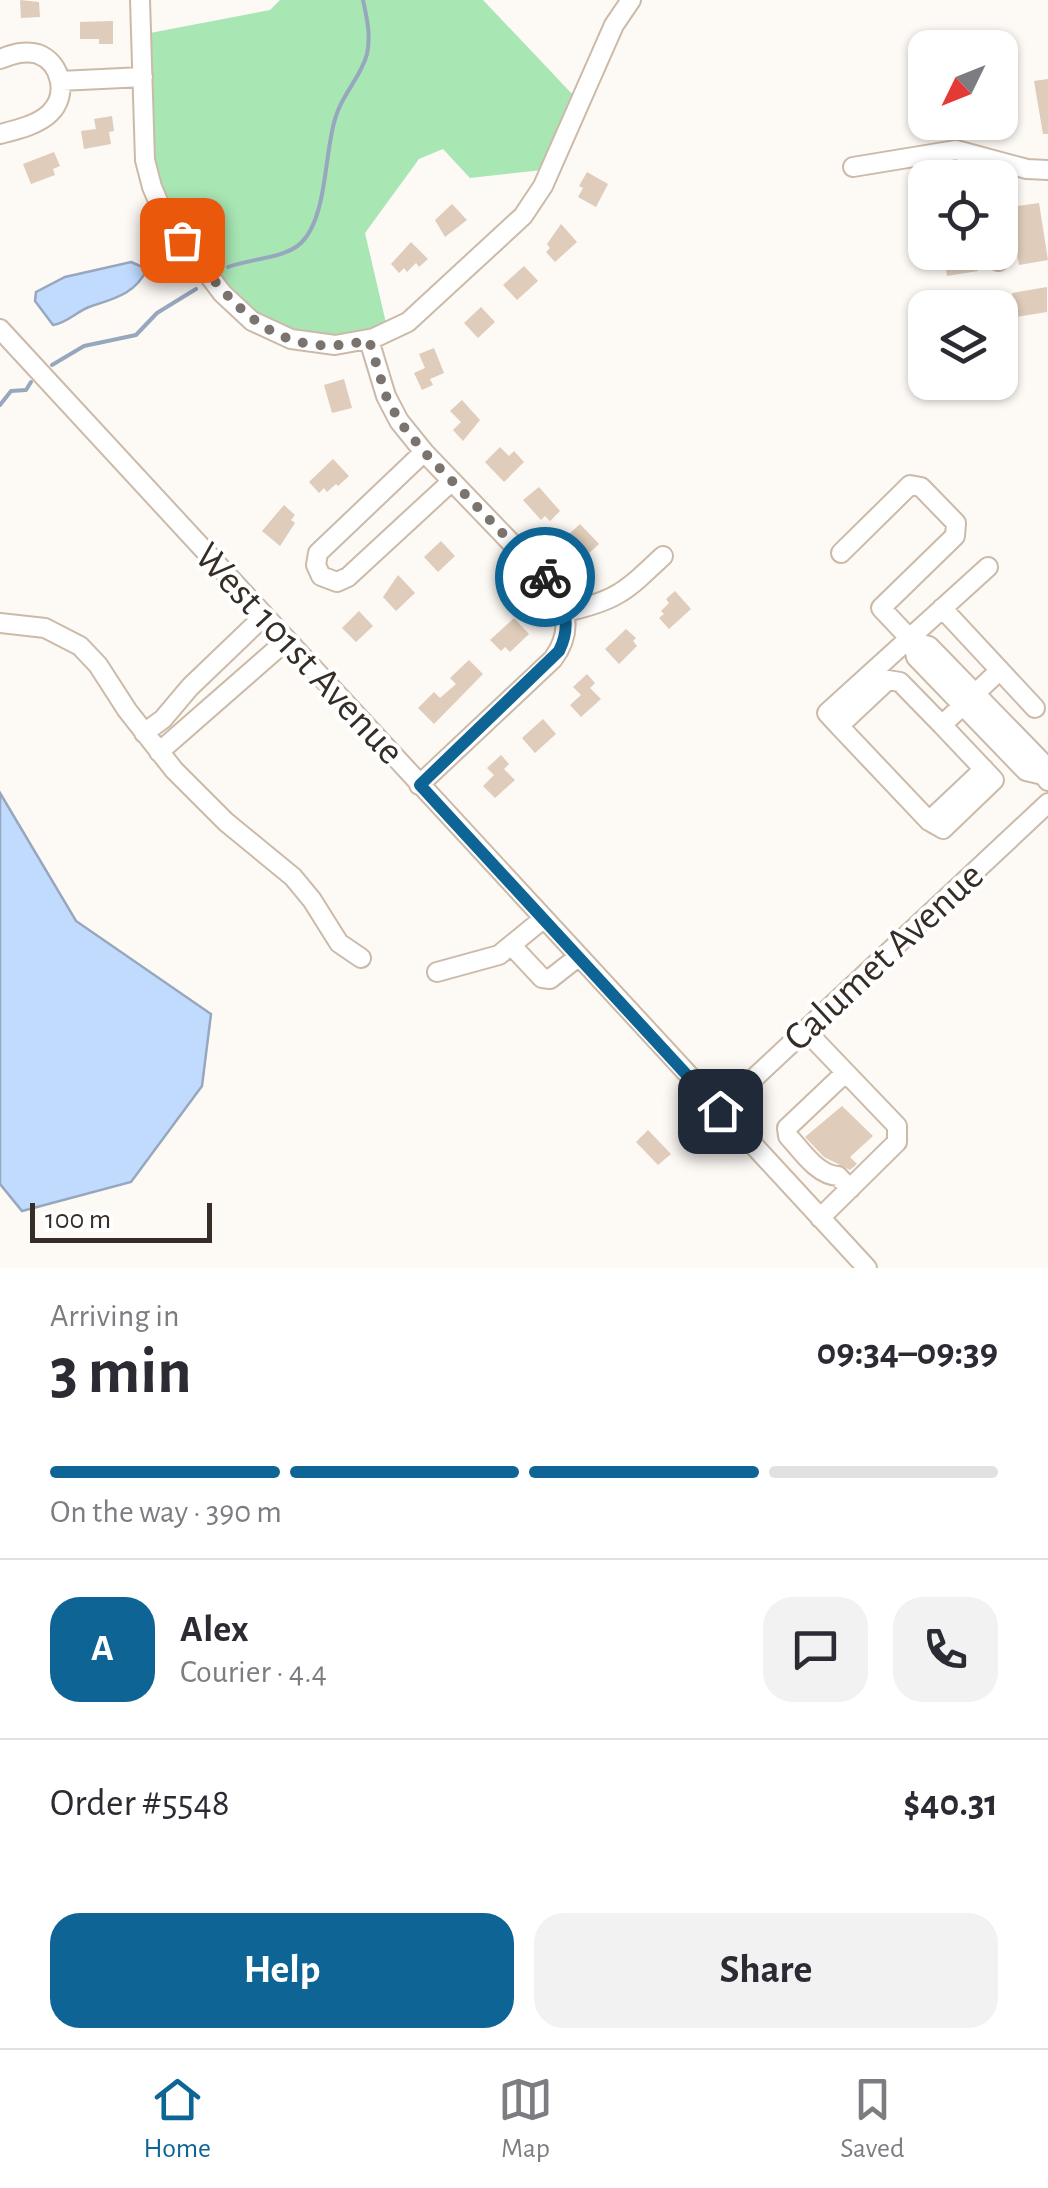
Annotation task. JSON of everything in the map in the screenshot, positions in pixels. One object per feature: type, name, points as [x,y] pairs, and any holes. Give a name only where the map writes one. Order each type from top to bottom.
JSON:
[{"type":"street","points":[[140,0],[144,145],[152,187],[172,228],[222,292],[252,321],[291,339],[324,345],[369,340],[418,315],[523,216],[543,186],[614,25],[631,0]]},
{"type":"street","points":[[0,59],[22,52],[41,55],[52,64],[60,81],[59,98],[52,112],[42,120],[0,134]]},
{"type":"street","points":[[60,81],[142,78]]},
{"type":"street","points":[[853,167],[956,150],[979,160]]},
{"type":"street","points":[[1018,169],[1048,170]]},
{"type":"street","name":"West 101st Avenue","points":[[0,329],[867,1268]]},
{"type":"street","points":[[369,340],[391,408],[424,452],[546,578],[565,612],[563,643],[553,658],[420,785]]},
{"type":"street","points":[[424,452],[318,554],[316,565],[321,576],[336,582],[348,577],[452,480]]},
{"type":"street","points":[[841,554],[910,485],[921,487],[956,523],[955,536],[881,608],[911,640],[916,657],[969,699],[1026,772],[1045,778]]},
{"type":"street","points":[[565,612],[620,596],[663,556]]},
{"type":"street","points":[[839,726],[888,680],[900,682],[994,780],[943,829],[929,821],[839,726],[827,713],[988,566]]},
{"type":"street","points":[[942,608],[1035,708]]},
{"type":"street","points":[[144,732],[162,719],[190,686],[264,616]]},
{"type":"street","points":[[0,623],[45,628],[80,646],[98,665],[159,752],[203,800],[293,876],[318,907],[339,943],[361,958]]},
{"type":"street","points":[[159,752],[286,640]]},
{"type":"street","points":[[942,724],[1000,670]]},
{"type":"street","name":"Calumet Avenue","points":[[720,1111],[1048,803]]},
{"type":"street","points":[[437,972],[499,956],[543,919]]},
{"type":"street","points":[[512,946],[542,978],[550,979],[578,958]]},
{"type":"street","points":[[806,1031],[897,1126],[899,1135],[897,1142],[820,1218]]},
{"type":"street","points":[[846,1073],[788,1128],[788,1136],[820,1170],[828,1176],[838,1176],[850,1189]]},
{"type":"green space","points":[[280,0],[483,0],[574,96],[542,170],[470,178],[443,149],[419,159],[365,233],[386,323],[366,330],[304,332],[284,327],[248,307],[228,287],[175,215],[157,178],[151,124],[150,33],[270,10]]},
{"type":"water","points":[[131,262],[147,269],[136,285],[63,322],[53,325],[35,301],[36,292],[65,277]]},
{"type":"water","points":[[0,793],[76,921],[211,1014],[202,1086],[131,1182],[22,1211],[0,1184]]},
{"type":"building","points":[[20,0],[39,2],[40,17],[21,18]]},
{"type":"building","points":[[113,21],[113,44],[80,39],[80,22]]},
{"type":"building","points":[[1048,79],[1048,134],[1043,134],[1034,81]]},
{"type":"building","points":[[112,116],[111,144],[84,149],[81,131],[96,129],[94,119]]},
{"type":"building","points":[[54,152],[60,166],[53,169],[55,175],[31,184],[23,164]]},
{"type":"building","points":[[587,172],[608,184],[596,207],[578,197]]},
{"type":"building","points":[[1039,203],[1048,260],[1019,265],[1018,206]]},
{"type":"building","points":[[452,204],[467,220],[445,237],[435,220]]},
{"type":"building","points":[[561,224],[577,242],[555,262],[546,252],[550,248],[547,244]]},
{"type":"building","points":[[411,242],[428,259],[419,267],[416,263],[407,272],[404,268],[399,273],[391,264]]},
{"type":"building","points":[[524,266],[538,281],[517,300],[503,285]]},
{"type":"building","points":[[946,270],[978,271],[947,276]]},
{"type":"building","points":[[1047,287],[1047,312],[1018,317],[1018,292]]},
{"type":"building","points":[[481,307],[495,322],[478,338],[464,323]]},
{"type":"building","points":[[434,348],[444,373],[430,379],[433,385],[422,390],[414,373],[425,368],[419,354]]},
{"type":"building","points":[[344,379],[352,408],[332,413],[324,385]]},
{"type":"building","points":[[462,400],[480,420],[463,441],[453,430],[461,422],[450,411]]},
{"type":"building","points":[[500,447],[509,456],[514,451],[524,462],[504,482],[485,462]]},
{"type":"building","points":[[333,459],[349,476],[338,486],[319,493],[309,482]]},
{"type":"building","points":[[539,487],[560,511],[550,521],[545,516],[541,520],[523,500]]},
{"type":"building","points":[[284,505],[295,515],[291,520],[295,523],[280,546],[262,531]]},
{"type":"building","points":[[580,524],[599,544],[588,554],[592,559],[583,567],[571,554],[579,547],[568,535]]},
{"type":"building","points":[[441,541],[455,556],[438,572],[424,557]]},
{"type":"building","points":[[398,575],[415,593],[396,611],[383,597]]},
{"type":"building","points":[[675,591],[691,609],[669,629],[659,618],[669,603],[666,599]]},
{"type":"building","points":[[359,611],[373,626],[356,642],[342,628]]},
{"type":"building","points":[[514,618],[529,634],[510,652],[505,647],[501,651],[490,640]]},
{"type":"building","points":[[626,629],[636,638],[633,641],[637,646],[619,664],[605,649]]},
{"type":"building","points":[[469,660],[483,674],[434,724],[418,708],[434,692],[440,698],[456,684],[450,678]]},
{"type":"building","points":[[587,674],[595,683],[590,688],[601,699],[581,717],[570,705],[581,695],[573,687]]},
{"type":"building","points":[[543,719],[556,734],[535,753],[522,738]]},
{"type":"building","points":[[501,755],[509,764],[504,769],[515,780],[495,798],[483,786],[494,775],[487,768]]},
{"type":"building","points":[[842,1106],[873,1136],[850,1157],[857,1164],[850,1170],[824,1157],[805,1137]]},
{"type":"building","points":[[648,1130],[671,1154],[658,1165],[636,1142]]},
{"type":"waterway","points":[[228,267],[286,252],[301,243],[310,231],[321,200],[336,116],[367,54],[369,34],[363,0]]},
{"type":"waterway","points":[[52,365],[84,346],[136,335],[157,313],[196,289]]},
{"type":"waterway","points":[[0,405],[11,391],[26,390],[31,382]]},
{"type":"way so far","points":[[182,240],[230,301],[263,328],[312,344],[369,340],[386,396],[399,421],[545,577]]},
{"type":"route","points":[[545,577],[565,612],[566,633],[559,651],[420,785],[720,1111]]}]
